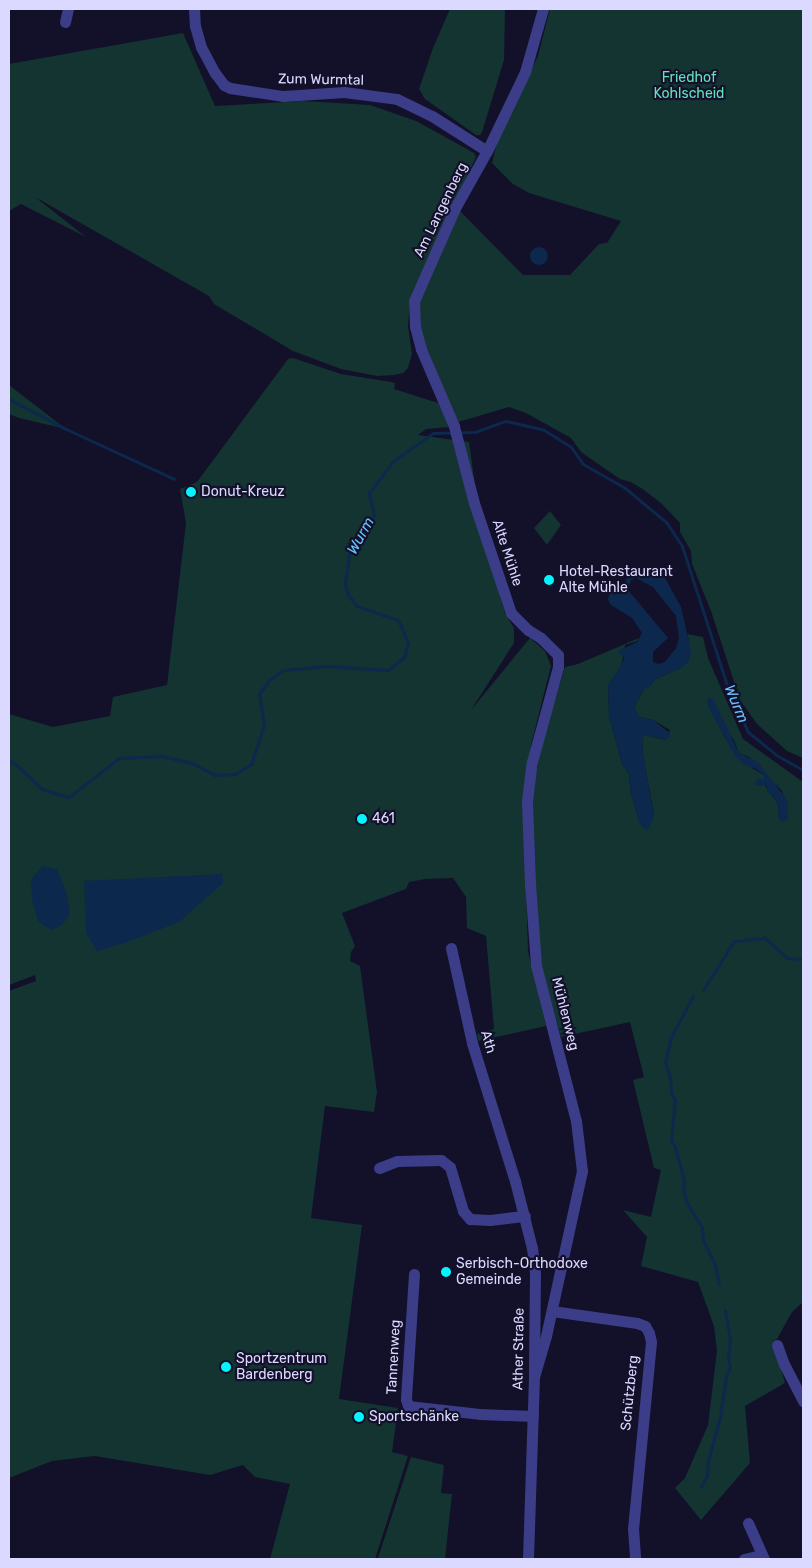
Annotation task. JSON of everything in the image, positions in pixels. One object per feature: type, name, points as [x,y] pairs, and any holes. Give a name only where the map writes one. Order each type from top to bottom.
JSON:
[{"type":"street","points":[[64,22],[68,9]]},
{"type":"street","name":"Zum Wurmtal","points":[[194,9],[195,26],[201,47],[224,85],[241,90],[283,96],[344,92],[397,99],[426,112],[487,151]]},
{"type":"street","name":"Am Langenberg","points":[[457,440],[454,426],[420,349],[415,328],[414,301],[455,208],[487,151],[525,72],[543,9]]},
{"type":"street","name":"Alte Mühle","points":[[457,440],[474,502],[511,612],[528,630],[541,638],[558,655]]},
{"type":"street","name":"Mühlenweg","points":[[534,1377],[541,1358],[580,1186],[582,1160],[576,1121],[536,965],[527,801],[532,762],[558,667],[558,655]]},
{"type":"street","name":"Ath","points":[[451,948],[472,1043],[504,1143]]},
{"type":"street","name":"Ather Straße","points":[[504,1143],[525,1216],[535,1273],[534,1377],[528,1559]]},
{"type":"street","points":[[379,1168],[397,1161],[441,1160],[450,1167],[465,1215],[475,1220],[525,1216]]},
{"type":"street","name":"Tannenweg","points":[[414,1274],[406,1399],[408,1406],[472,1413],[533,1416]]},
{"type":"street","name":"Schützberg","points":[[552,1312],[637,1323],[644,1326],[650,1333],[651,1342],[633,1528],[635,1559]]},
{"type":"street","points":[[777,1345],[784,1364],[803,1401]]},
{"type":"street","points":[[744,1559],[763,1557],[748,1523]]},
{"type":"green space","points":[[450,9],[505,9],[504,60],[480,135],[476,135],[425,99],[419,89],[433,48]]},
{"type":"green space","name":"Friedhof Kohlscheid","points":[[550,9],[802,9],[803,758],[787,751],[757,724],[740,700],[711,611],[692,564],[691,551],[680,532],[680,523],[662,504],[644,490],[631,482],[620,479],[581,452],[571,438],[526,413],[509,407],[458,422],[425,344],[420,324],[419,303],[459,210],[523,275],[570,275],[599,244],[607,243],[621,221],[529,193],[513,184],[492,163],[497,142],[538,56]]},
{"type":"green space","points":[[183,33],[215,106],[303,101],[370,105],[416,121],[474,153],[476,157],[410,300],[408,326],[412,354],[408,368],[403,373],[377,376],[341,369],[293,351],[214,304],[209,296],[35,197],[86,237],[21,204],[9,211],[9,64]]},
{"type":"green space","points":[[293,358],[341,374],[395,383],[394,389],[438,403],[451,427],[426,429],[418,435],[469,442],[482,537],[505,613],[514,628],[514,643],[471,710],[530,638],[545,651],[551,666],[531,745],[526,888],[528,951],[546,1026],[478,1041],[477,1034],[494,1029],[486,936],[467,928],[466,897],[453,878],[425,879],[409,882],[406,889],[342,913],[355,946],[351,952],[350,961],[360,966],[377,1092],[374,1112],[325,1106],[311,1218],[362,1225],[339,1399],[398,1408],[392,1452],[408,1456],[375,1559],[270,1559],[290,1484],[255,1477],[243,1465],[210,1475],[95,1456],[52,1461],[9,1478],[9,991],[36,981],[35,975],[9,985],[9,714],[53,727],[110,716],[113,697],[167,685],[186,523],[180,489],[197,482],[288,359]]},
{"type":"green space","points":[[9,385],[66,429],[9,414]]},
{"type":"green space","points":[[550,511],[561,525],[547,545],[534,528]]},
{"type":"green space","points":[[687,634],[703,637],[708,658],[743,739],[803,782],[803,1302],[792,1312],[777,1339],[773,1341],[785,1383],[745,1406],[750,1463],[701,1520],[675,1488],[685,1478],[708,1425],[717,1351],[714,1326],[698,1282],[641,1266],[647,1237],[623,1210],[651,1217],[661,1170],[654,1168],[633,1080],[644,1077],[630,1022],[561,1037],[540,963],[537,940],[532,797],[542,743],[565,667],[578,664],[639,638],[637,641],[625,645],[621,668],[608,685],[609,716],[622,764],[629,774],[631,794],[639,821],[654,815],[642,739],[644,735],[666,740],[670,730],[653,720],[639,717],[634,707],[644,689],[651,685],[654,680],[682,667],[689,640]],"holes":[[[725,724],[727,731],[734,740],[739,753],[749,757],[782,791],[785,800],[779,819],[778,804],[761,780],[764,780],[764,775],[752,768],[723,735]]]},
{"type":"green space","points":[[411,1457],[444,1465],[441,1493],[452,1494],[445,1559],[378,1558]]},
{"type":"water","points":[[539,247],[545,250],[548,256],[545,262],[539,265],[533,262],[530,256],[533,250]]},
{"type":"water","points":[[629,569],[652,571],[665,578],[681,607],[691,651],[689,661],[682,667],[654,680],[651,685],[644,689],[634,707],[639,717],[653,720],[670,733],[670,737],[666,740],[644,735],[642,739],[654,816],[648,830],[643,828],[639,821],[631,794],[629,774],[622,764],[609,716],[608,685],[623,662],[624,657],[618,651],[637,642],[642,633],[632,618],[611,605],[608,600],[611,586],[616,582],[622,584],[626,581]],"holes":[[[636,578],[653,587],[676,616],[679,638],[676,648],[665,662],[658,664],[653,662],[653,652],[668,638],[628,590],[631,580]]]},
{"type":"water","points":[[709,697],[714,700],[739,753],[758,762],[788,801],[788,819],[783,822],[779,819],[778,804],[773,796],[767,792],[767,786],[755,785],[758,778],[764,780],[764,775],[756,769],[743,764],[735,756],[710,710],[707,703]]},
{"type":"water","points":[[43,866],[57,869],[66,891],[70,914],[62,925],[51,930],[38,921],[32,899],[31,879]]},
{"type":"water","points":[[222,874],[223,883],[179,922],[125,943],[97,951],[86,933],[84,881]]},
{"type":"waterway","points":[[9,399],[66,429],[174,479]]},
{"type":"waterway","name":"Wurm","points":[[9,760],[42,789],[69,797],[119,758],[162,756],[192,763],[215,775],[235,774],[251,764],[264,725],[259,694],[269,680],[283,670],[328,666],[388,670],[404,657],[408,643],[398,620],[357,606],[348,595],[345,584],[349,554],[354,542],[370,524],[374,515],[369,493],[392,462],[433,433],[475,432],[506,421],[544,430],[571,447],[583,464],[625,488],[666,522],[682,546],[728,688],[748,732],[776,755],[803,770]]},
{"type":"waterway","points":[[703,990],[734,941],[765,938],[787,958],[803,959]]},
{"type":"waterway","points":[[693,996],[671,1037],[665,1062],[670,1077],[671,1093],[675,1100],[671,1140],[675,1147],[684,1180],[683,1188],[686,1201],[702,1228],[703,1240],[715,1265],[719,1284]]},
{"type":"waterway","points":[[701,1487],[707,1475],[708,1461],[720,1417],[726,1376],[730,1367],[728,1358],[730,1339],[725,1310]]},
{"type":"place","name":"Donut-Kreuz","points":[[191,492]]},
{"type":"place","name":"Hotel-Restaurant Alte Mühle","points":[[549,580]]},
{"type":"place","name":"461","points":[[362,819]]},
{"type":"place","name":"Serbisch-Orthodoxe Gemeinde","points":[[446,1272]]},
{"type":"place","name":"Sportzentrum Bardenberg","points":[[226,1367]]},
{"type":"place","name":"Sportschänke","points":[[359,1417]]}]
